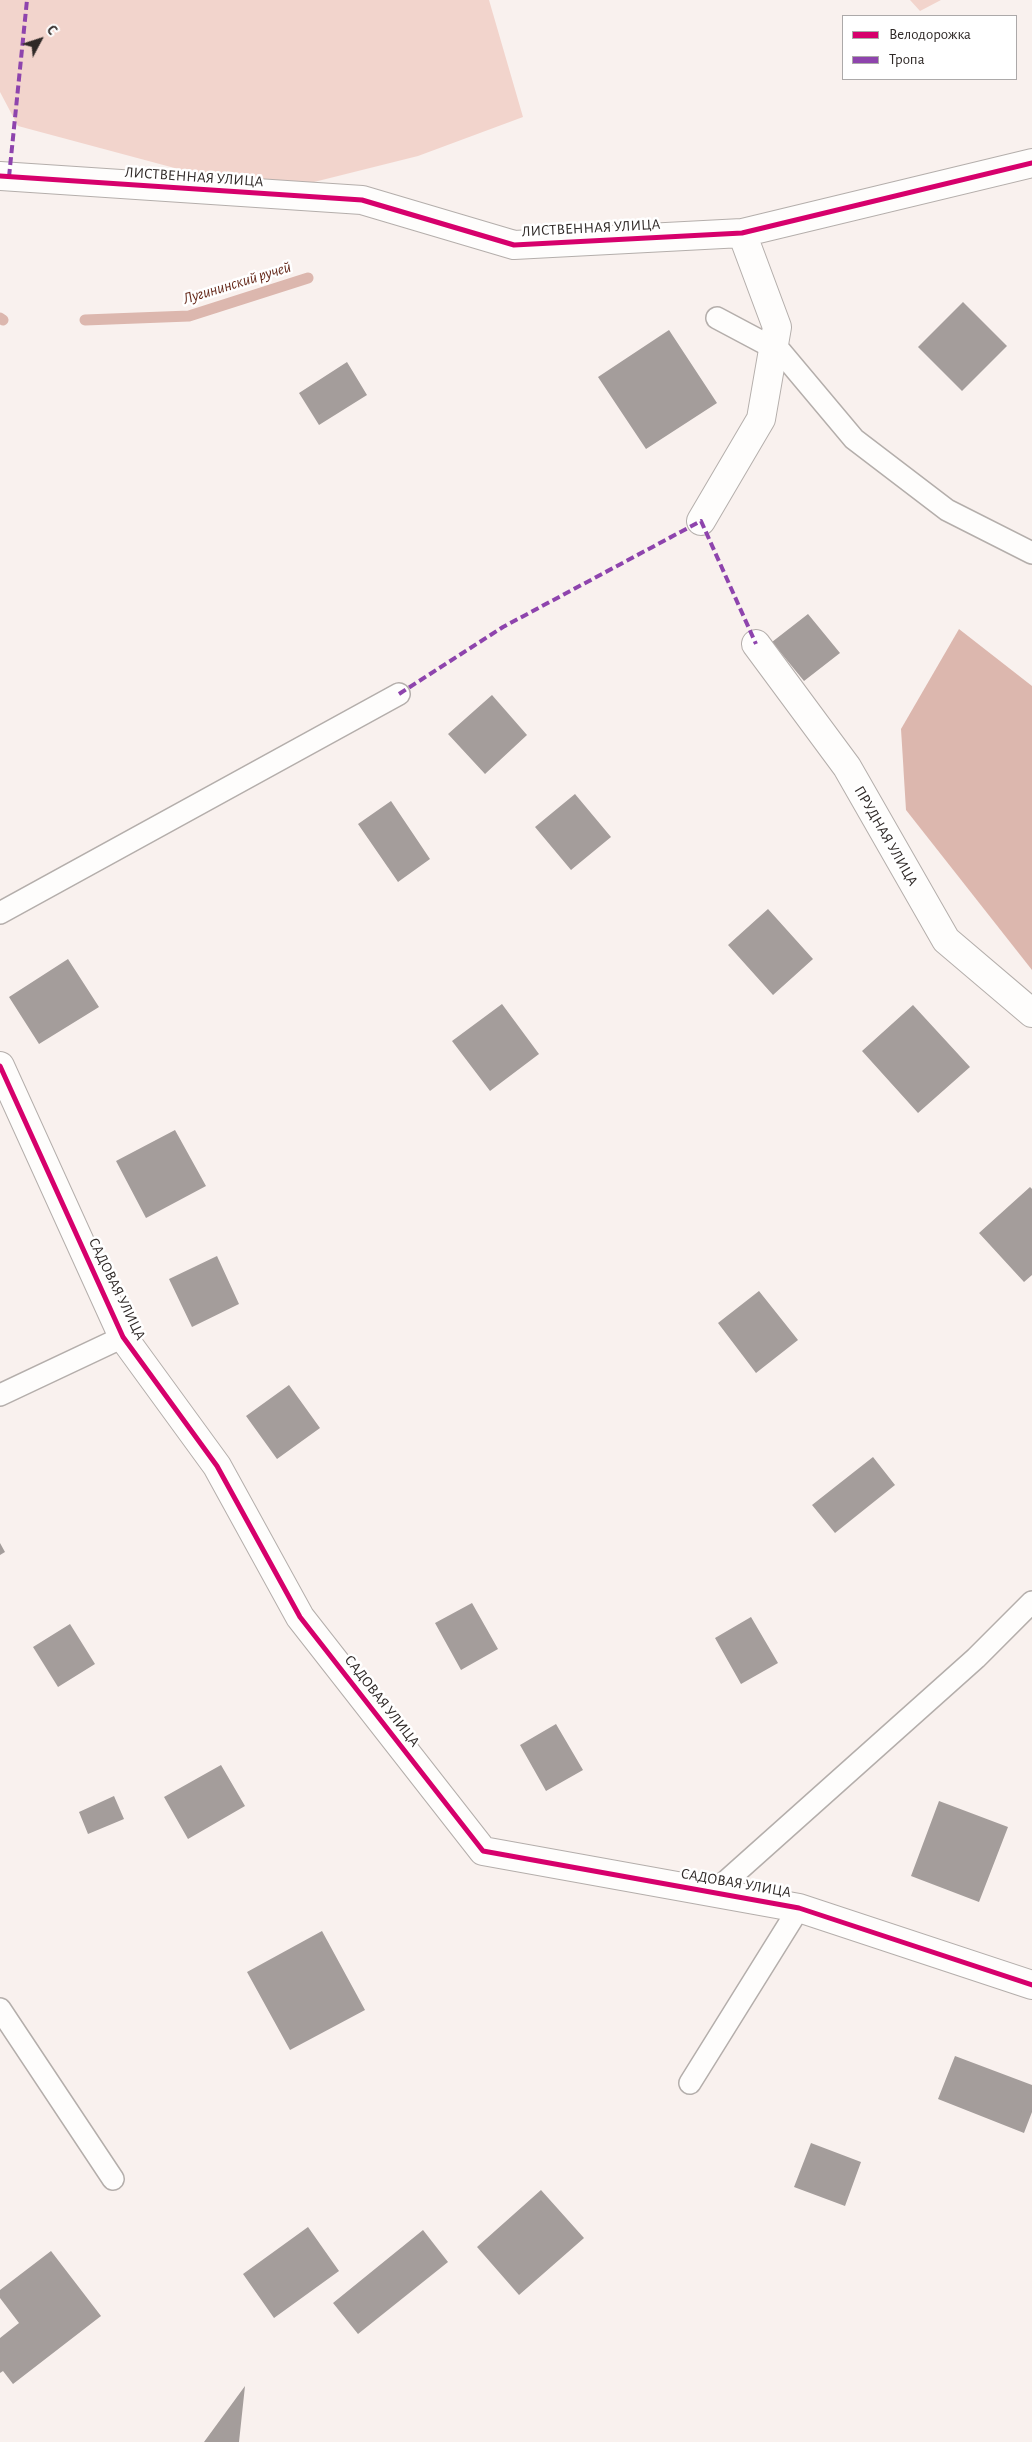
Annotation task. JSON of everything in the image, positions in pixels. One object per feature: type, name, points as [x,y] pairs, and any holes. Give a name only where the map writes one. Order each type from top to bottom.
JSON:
[{"type":"street","name":"ЛИСТВЕННАЯ УЛИЦА","points":[[0,176],[362,200],[514,245],[742,233],[1032,164]]},
{"type":"street","points":[[701,521],[761,419],[777,327],[742,233]]},
{"type":"street","name":"ПРУДНАЯ УЛИЦА","points":[[756,644],[847,767],[946,940],[1032,1013]]},
{"type":"street","name":"САДОВАЯ УЛИЦА","points":[[0,1066],[123,1337],[217,1466],[300,1617],[484,1851],[799,1908],[1032,1985]]},
{"type":"lane","points":[[717,318],[781,352],[854,439],[947,510],[1032,553]]},
{"type":"lane","points":[[0,913],[398,694]]},
{"type":"lane","points":[[0,1394],[123,1337]]},
{"type":"lane","points":[[714,1892],[976,1658],[1032,1602]]},
{"type":"lane","points":[[690,2084],[799,1908]]},
{"type":"lane","points":[[0,2009],[113,2179]]},
{"type":"shaded area","points":[[0,0],[489,0],[523,117],[418,156],[262,195],[223,181],[18,126],[0,92]]},
{"type":"shaded area","points":[[910,0],[941,0],[920,11]]},
{"type":"shaded area","points":[[959,629],[1032,686],[1032,970],[906,810],[901,729]]},
{"type":"building","points":[[963,302],[1007,346],[962,391],[918,347]]},
{"type":"building","points":[[669,330],[717,403],[646,449],[598,377]]},
{"type":"building","points":[[347,362],[367,395],[319,425],[299,393]]},
{"type":"building","points":[[808,614],[840,653],[804,681],[772,642]]},
{"type":"building","points":[[492,695],[527,735],[485,774],[448,734]]},
{"type":"building","points":[[575,794],[611,837],[571,870],[535,827]]},
{"type":"building","points":[[391,801],[430,859],[398,882],[358,824]]},
{"type":"building","points":[[768,909],[813,959],[773,995],[728,945]]},
{"type":"building","points":[[68,959],[99,1007],[39,1044],[9,997]]},
{"type":"building","points":[[502,1004],[539,1054],[490,1091],[452,1041]]},
{"type":"building","points":[[913,1005],[970,1067],[918,1113],[862,1051]]},
{"type":"building","points":[[175,1130],[206,1186],[146,1218],[116,1161]]},
{"type":"building","points":[[1030,1187],[1032,1189],[1032,1275],[1024,1282],[979,1233]]},
{"type":"building","points":[[217,1256],[239,1304],[192,1327],[169,1279]]},
{"type":"building","points":[[759,1291],[798,1340],[756,1373],[718,1323]]},
{"type":"building","points":[[289,1385],[320,1428],[277,1459],[246,1416]]},
{"type":"building","points":[[873,1457],[895,1485],[835,1533],[812,1505]]},
{"type":"building","points":[[0,1543],[5,1552],[0,1555]]},
{"type":"building","points":[[472,1603],[498,1649],[461,1670],[435,1623]]},
{"type":"building","points":[[751,1617],[778,1663],[741,1684],[715,1638]]},
{"type":"building","points":[[70,1624],[95,1664],[58,1687],[33,1647]]},
{"type":"building","points":[[556,1724],[583,1770],[546,1791],[520,1745]]},
{"type":"building","points":[[221,1765],[245,1806],[188,1839],[164,1797]]},
{"type":"building","points":[[114,1796],[124,1819],[88,1834],[79,1812]]},
{"type":"building","points":[[939,1801],[1008,1827],[979,1902],[911,1876]]},
{"type":"building","points":[[322,1931],[365,2010],[290,2050],[247,1972]]},
{"type":"building","points":[[955,2056],[1032,2085],[1032,2112],[1024,2133],[938,2099]]},
{"type":"building","points":[[811,2143],[861,2162],[845,2206],[794,2187]]},
{"type":"building","points":[[541,2190],[584,2238],[519,2295],[477,2247]]},
{"type":"building","points":[[308,2227],[339,2271],[274,2318],[243,2274]]},
{"type":"building","points":[[423,2230],[448,2262],[358,2334],[333,2303]]},
{"type":"building","points":[[51,2251],[101,2316],[13,2384],[3,2371],[0,2373],[0,2338],[19,2323],[0,2298],[0,2290]]},
{"type":"building","points":[[245,2386],[239,2442],[204,2442]]},
{"type":"waterway","name":"Лугининский ручей","points":[[85,320],[189,316],[308,278]]},
{"type":"marked path","points":[[9,177],[27,0]]},
{"type":"marked path","points":[[399,694],[503,627],[701,521],[756,644]]},
{"type":"cycle path","points":[[0,176],[362,200],[514,245],[742,233],[1032,163]]},
{"type":"cycle path","points":[[0,1066],[123,1337],[217,1466],[300,1617],[483,1851],[799,1908],[1032,1985]]}]
